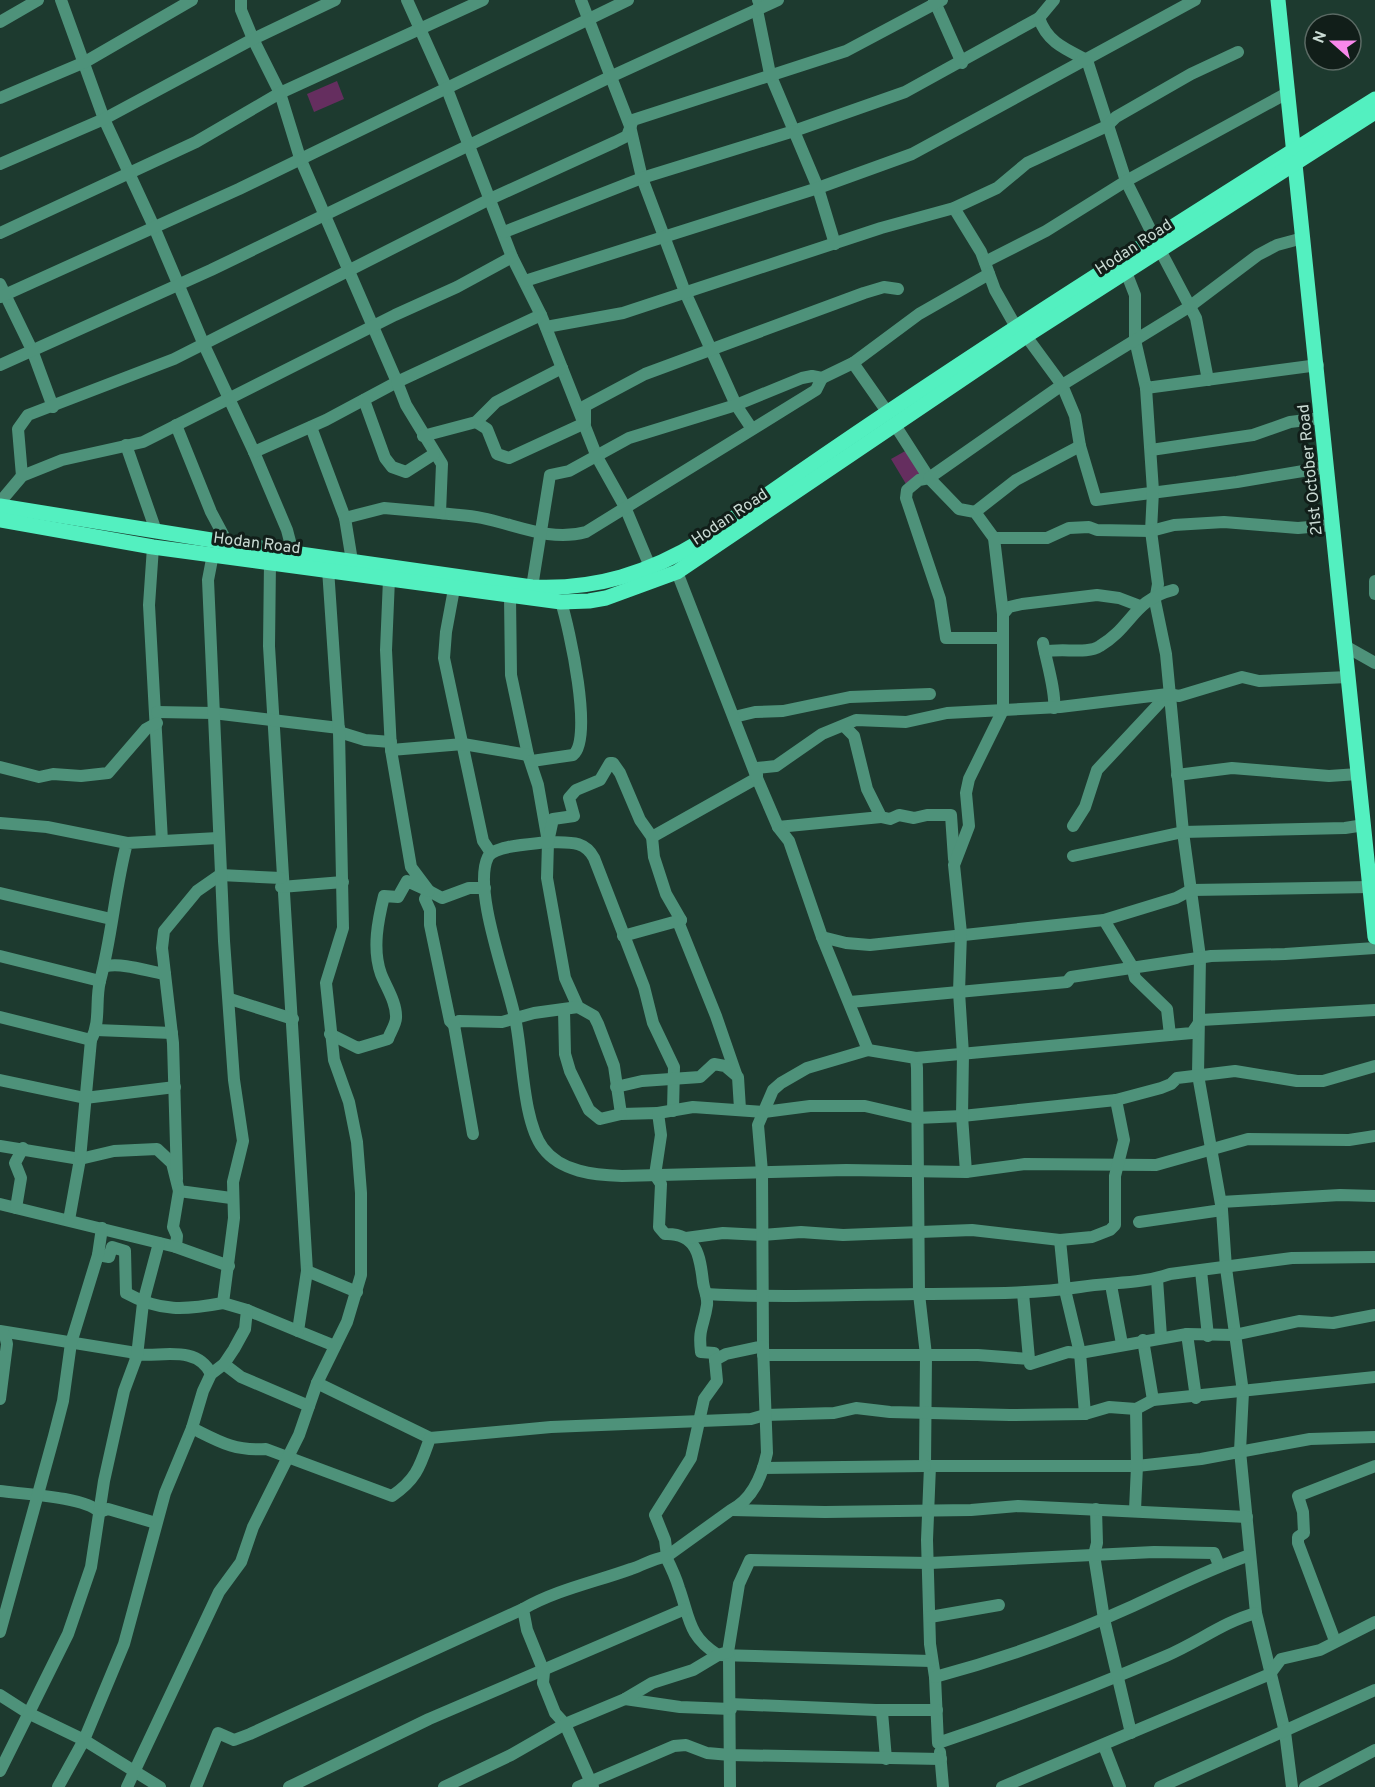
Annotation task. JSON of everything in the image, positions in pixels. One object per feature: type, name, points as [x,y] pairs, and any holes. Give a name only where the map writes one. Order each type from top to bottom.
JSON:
[{"type":"main road","name":"21st October Road","points":[[1278,0],[1318,365],[1326,467],[1375,929]]},
{"type":"main road","name":"Hodan Road","points":[[0,504],[293,553],[532,587],[585,587],[651,569],[703,540],[892,419],[1157,243],[1294,156],[1375,99]]},
{"type":"main road","name":"Hodan Road","points":[[1294,156],[1375,112]]},
{"type":"main road","name":"Hodan Road","points":[[1021,332],[1126,272],[1157,243]]},
{"type":"main road","name":"Hodan Road","points":[[0,520],[153,547],[328,569],[510,597],[561,602],[589,601],[606,598],[677,572],[892,419]]},
{"type":"street","points":[[0,22],[38,0]]},
{"type":"street","points":[[61,0],[104,118],[254,452],[287,530],[293,553]]},
{"type":"street","points":[[0,98],[85,62],[192,0]]},
{"type":"street","points":[[241,0],[241,10],[280,93],[300,158],[323,214],[406,405],[442,464],[440,513]]},
{"type":"street","points":[[0,165],[104,118],[253,39],[335,0]]},
{"type":"street","points":[[407,0],[447,89],[512,257],[543,321],[597,457],[625,507],[651,569]]},
{"type":"street","points":[[0,233],[129,175],[205,137],[280,93],[483,0]]},
{"type":"street","points":[[581,0],[630,126],[642,178],[685,292],[713,349],[736,405],[752,429]]},
{"type":"street","points":[[53,407],[32,350],[2,292],[154,227],[447,89],[628,0]]},
{"type":"street","points":[[0,365],[179,285],[757,5],[778,0]]},
{"type":"street","points":[[504,232],[642,178],[794,131],[904,92],[962,63],[1015,29],[1039,18],[1054,0]]},
{"type":"street","points":[[525,281],[818,188],[912,154],[1195,0]]},
{"type":"street","points":[[22,476],[18,429],[28,415],[53,407],[204,345],[490,199],[627,136],[633,120],[846,51],[937,1],[962,63]]},
{"type":"street","points":[[757,5],[770,74],[818,188],[835,244]]},
{"type":"street","points":[[1039,18],[1048,38],[1087,60],[1126,181],[1196,318],[1208,380]]},
{"type":"street","points":[[254,452],[311,427],[397,382],[543,321],[604,318],[954,208],[997,188],[1026,163],[1107,126],[1116,117],[1191,74],[1238,52]]},
{"type":"street","points":[[532,587],[550,475],[569,471],[637,435],[736,405],[802,378],[812,376],[822,378],[853,363],[919,314],[987,268],[1126,181],[1289,92]]},
{"type":"street","points":[[954,208],[1021,332],[1062,385],[1075,416],[1080,446],[1096,500],[1237,482],[1326,467]]},
{"type":"street","points":[[1002,638],[946,638],[940,599],[906,498],[907,490],[919,480],[929,478],[1062,385],[1189,307],[1258,255],[1277,245],[1303,238]]},
{"type":"street","points":[[0,504],[22,476],[62,460],[143,442],[457,287],[512,257]]},
{"type":"street","points":[[1126,272],[1135,295],[1135,340],[1146,388],[1153,491],[1151,531],[1158,584],[1156,594],[1166,654],[1168,694],[1183,832],[1200,957],[1201,1020],[1198,1075],[1222,1206],[1226,1268],[1243,1392],[1240,1451],[1250,1555],[1257,1613],[1285,1732],[1292,1787]]},
{"type":"street","points":[[585,423],[585,406],[614,388],[645,374],[864,293],[884,287],[898,288]]},
{"type":"street","points":[[853,363],[929,478],[959,509],[975,512],[994,538],[1003,614],[1005,679],[1003,710],[969,779],[966,793],[969,826],[955,861],[954,870]]},
{"type":"street","points":[[1146,388],[1318,365]]},
{"type":"street","points":[[423,436],[476,422],[496,402],[562,368]]},
{"type":"street","points":[[345,518],[384,508],[481,518],[539,534],[574,535],[586,532],[816,390],[822,378]]},
{"type":"street","points":[[364,400],[385,458],[392,467],[406,472],[434,454]]},
{"type":"street","points":[[1151,450],[1253,435],[1290,422],[1322,418]]},
{"type":"street","points":[[476,422],[487,429],[496,454],[509,458],[585,423]]},
{"type":"street","points":[[176,425],[211,512],[227,542]]},
{"type":"street","points":[[311,427],[345,518],[352,561]]},
{"type":"street","points":[[126,445],[156,531]]},
{"type":"street","points":[[975,512],[1016,480],[1080,446]]},
{"type":"street","points":[[994,538],[1047,538],[1069,528],[1080,527],[1097,530],[1151,531],[1174,525],[1224,522],[1298,528],[1333,525]]},
{"type":"street","points":[[153,547],[150,605],[162,841]]},
{"type":"street","points":[[213,555],[208,580],[218,837],[234,1080],[243,1142],[231,1198],[234,1218],[223,1303]]},
{"type":"street","points":[[270,562],[268,646],[281,882],[293,1019],[306,1271],[298,1331]]},
{"type":"street","points":[[127,1787],[219,1592],[241,1562],[254,1527],[288,1457],[317,1383],[335,1346],[357,1292],[361,1275],[361,1205],[357,1142],[350,1102],[334,1060],[326,983],[343,928],[339,730],[328,569]]},
{"type":"street","points":[[677,572],[757,778],[778,827],[789,841],[822,937],[868,1050]]},
{"type":"street","points":[[389,579],[386,650],[391,746],[411,867],[429,891]]},
{"type":"street","points":[[1375,580],[1373,586],[1375,594]]},
{"type":"street","points":[[454,589],[444,658],[483,841],[491,853]]},
{"type":"street","points":[[1054,708],[1055,699],[1044,647],[1098,648],[1128,624],[1140,606],[1156,594],[1173,590]]},
{"type":"street","points":[[1003,614],[1009,608],[1022,604],[1097,596],[1119,598],[1140,606]]},
{"type":"street","points":[[510,597],[511,675],[548,842]]},
{"type":"street","points":[[0,767],[39,777],[53,774],[81,776],[108,773],[157,718],[213,713],[339,730],[365,740],[391,746],[463,744],[530,758],[573,754],[580,746],[582,727],[574,658],[561,602]]},
{"type":"street","points":[[1345,646],[1375,663]]},
{"type":"street","points":[[757,778],[757,768],[776,766],[822,734],[845,727],[846,723],[856,720],[906,722],[947,713],[1054,708],[1168,694],[1179,696],[1242,677],[1272,681],[1348,677]]},
{"type":"street","points":[[734,717],[755,712],[783,711],[850,697],[930,694]]},
{"type":"street","points":[[1073,826],[1085,807],[1097,770],[1168,694]]},
{"type":"street","points":[[845,727],[854,736],[867,789],[881,817]]},
{"type":"street","points":[[621,1114],[614,1066],[598,1024],[594,1016],[578,1007],[565,978],[547,878],[548,842],[553,819],[574,816],[569,798],[576,790],[600,780],[610,763],[618,768],[640,820],[652,837],[654,857],[666,894],[681,920],[679,924],[716,1016],[735,1074],[741,1109]]},
{"type":"street","points":[[1177,776],[1232,768],[1329,776],[1358,774]]},
{"type":"street","points":[[652,837],[757,778]]},
{"type":"street","points":[[778,827],[881,817],[890,819],[899,815],[914,818],[927,814],[951,815],[961,933],[958,992],[963,1054],[962,1116],[966,1172]]},
{"type":"street","points":[[0,823],[47,827],[127,843],[218,837]]},
{"type":"street","points":[[1072,856],[1183,832],[1345,828],[1364,825]]},
{"type":"street","points":[[491,853],[513,846],[548,842],[583,844],[589,848],[606,885],[623,936],[644,987],[653,1023],[674,1067],[673,1111]]},
{"type":"street","points":[[69,1220],[80,1159],[85,1098],[100,981],[106,966],[111,919],[127,843]]},
{"type":"street","points":[[491,853],[484,872],[485,888],[499,959],[515,1018],[525,1088],[535,1131],[549,1154],[562,1164],[591,1173],[655,1175],[762,1172],[966,1172],[1025,1164],[1156,1165],[1248,1139],[1349,1140],[1375,1137]]},
{"type":"street","points":[[176,1247],[177,1236],[174,1227],[178,1185],[175,1087],[172,1033],[162,948],[164,931],[197,891],[220,875],[281,882],[343,882]]},
{"type":"street","points":[[330,1034],[358,1048],[388,1039],[397,1018],[387,984],[381,975],[378,953],[377,927],[384,896],[398,897],[407,881],[442,898],[468,888],[485,888]]},
{"type":"street","points":[[822,937],[846,943],[870,945],[961,933],[1104,920],[1176,898],[1191,890],[1370,887]]},
{"type":"street","points":[[429,891],[425,898],[430,910],[444,999],[450,1021],[454,1025],[473,1134]]},
{"type":"street","points":[[0,893],[111,919]]},
{"type":"street","points":[[623,936],[681,920]]},
{"type":"street","points":[[1104,920],[1132,966],[1135,978],[1151,997],[1167,1009],[1170,1015],[1170,1035]]},
{"type":"street","points":[[850,1002],[1067,982],[1071,978],[1132,966],[1200,957],[1375,948]]},
{"type":"street","points":[[0,956],[100,981]]},
{"type":"street","points":[[106,966],[120,963],[132,968],[165,974]]},
{"type":"street","points":[[230,999],[293,1019]]},
{"type":"street","points":[[454,1025],[459,1021],[502,1022],[534,1013],[578,1007]]},
{"type":"street","points":[[564,1010],[565,1054],[589,1110],[600,1119],[621,1114],[658,1113],[693,1107],[764,1112],[810,1106],[865,1106],[917,1118],[962,1116],[1116,1100],[1161,1088],[1171,1084],[1177,1078],[1198,1075],[1235,1071],[1291,1080],[1323,1081],[1375,1066]]},
{"type":"street","points":[[1201,1020],[1375,1010]]},
{"type":"street","points":[[0,1017],[94,1035],[172,1033]]},
{"type":"street","points":[[196,1787],[218,1733],[234,1740],[250,1734],[541,1599],[657,1558],[667,1557],[730,1510],[742,1504],[749,1496],[764,1468],[768,1436],[763,1351],[762,1172],[758,1125],[773,1090],[781,1083],[807,1068],[868,1050],[915,1058],[963,1054],[1192,1033],[1201,1020]]},
{"type":"street","points":[[915,1058],[918,1171],[916,1201],[920,1232],[919,1294],[926,1355],[931,1661],[935,1677],[943,1787]]},
{"type":"street","points":[[616,1087],[642,1081],[675,1081],[700,1077],[714,1064],[725,1066],[735,1074]]},
{"type":"street","points":[[0,1080],[85,1098],[175,1087]]},
{"type":"street","points":[[686,1238],[723,1233],[801,1232],[843,1235],[972,1230],[1060,1240],[1092,1237],[1110,1230],[1115,1225],[1115,1176],[1124,1140],[1116,1100]]},
{"type":"street","points":[[658,1113],[661,1135],[655,1175],[661,1184],[659,1227],[665,1234],[679,1233],[686,1238],[702,1261],[707,1305],[699,1334],[701,1352],[714,1353],[717,1381],[704,1399],[691,1458],[656,1515],[665,1540],[667,1557],[692,1631],[702,1645],[724,1656],[931,1661]]},
{"type":"street","points":[[0,1146],[80,1159],[114,1151],[157,1149],[172,1163],[178,1185]]},
{"type":"street","points":[[16,1208],[21,1178],[15,1163],[23,1148]]},
{"type":"street","points":[[178,1185],[231,1198]]},
{"type":"street","points":[[1139,1222],[1222,1206],[1328,1196],[1375,1196]]},
{"type":"street","points":[[0,1204],[176,1247],[229,1266]]},
{"type":"street","points":[[0,1632],[63,1401],[70,1343],[98,1255],[102,1228]]},
{"type":"street","points":[[1060,1240],[1065,1290],[1080,1353],[1084,1414]]},
{"type":"street","points":[[0,1771],[68,1634],[91,1567],[99,1512],[124,1391],[137,1356],[143,1303],[159,1243]]},
{"type":"street","points":[[98,1255],[109,1257],[112,1247],[125,1251],[128,1263],[126,1293],[143,1303],[170,1309],[223,1303],[335,1346]]},
{"type":"street","points":[[706,1294],[764,1298],[1023,1293],[1111,1285],[1129,1280],[1157,1279],[1292,1258],[1375,1257]]},
{"type":"street","points":[[306,1271],[357,1292]]},
{"type":"street","points":[[1201,1271],[1208,1336]]},
{"type":"street","points":[[1157,1279],[1161,1337]]},
{"type":"street","points":[[1111,1285],[1122,1344]]},
{"type":"street","points":[[1023,1293],[1030,1364],[1068,1352],[1080,1353],[1161,1337],[1187,1334],[1234,1335],[1299,1321],[1333,1323],[1375,1315]]},
{"type":"street","points":[[58,1787],[84,1740],[124,1644],[165,1493],[211,1374],[224,1364],[245,1329],[246,1310]]},
{"type":"street","points":[[0,1331],[130,1352],[137,1356],[170,1352],[202,1362],[211,1374]]},
{"type":"street","points":[[0,1331],[5,1335],[8,1344],[0,1399]]},
{"type":"street","points":[[1187,1334],[1196,1398]]},
{"type":"street","points":[[1143,1340],[1153,1400]]},
{"type":"street","points":[[715,1360],[726,1354],[763,1351],[1029,1359]]},
{"type":"street","points":[[224,1364],[241,1377],[309,1406]]},
{"type":"street","points":[[317,1383],[430,1438],[551,1427],[751,1419],[765,1415],[834,1413],[856,1408],[926,1413],[1084,1414],[1109,1407],[1136,1409],[1153,1400],[1196,1398],[1312,1382],[1375,1377]]},
{"type":"street","points":[[1135,1510],[1136,1409]]},
{"type":"street","points":[[192,1428],[229,1447],[245,1450],[266,1449],[392,1496],[410,1484],[419,1469],[430,1438]]},
{"type":"street","points":[[764,1468],[1137,1466],[1310,1439],[1375,1437]]},
{"type":"street","points":[[1335,1641],[1298,1543],[1298,1537],[1304,1533],[1305,1520],[1298,1496],[1375,1466]]},
{"type":"street","points":[[0,1491],[94,1506],[99,1512]]},
{"type":"street","points":[[730,1510],[929,1510],[1018,1506],[1247,1517]]},
{"type":"street","points":[[99,1512],[108,1509],[156,1523]]},
{"type":"street","points":[[1096,1509],[1097,1543],[1094,1555],[1104,1619],[1131,1733]]},
{"type":"street","points":[[444,1787],[506,1758],[565,1724],[626,1699],[652,1683],[693,1670],[724,1656],[728,1652],[739,1584],[750,1560],[930,1563],[1094,1555],[1214,1553],[1219,1565]]},
{"type":"street","points":[[935,1677],[1021,1651],[1104,1619],[1219,1565],[1250,1555]]},
{"type":"street","points":[[930,1617],[999,1605]]},
{"type":"street","points":[[523,1609],[527,1630],[544,1672],[543,1683],[555,1713],[565,1724],[592,1784]]},
{"type":"street","points":[[289,1787],[429,1719],[544,1672],[685,1610]]},
{"type":"street","points":[[938,1743],[1119,1677],[1179,1651],[1235,1619],[1257,1613]]},
{"type":"street","points":[[1002,1787],[1104,1746],[1270,1674],[1281,1659],[1320,1650],[1375,1622]]},
{"type":"street","points":[[724,1656],[730,1706],[730,1787]]},
{"type":"street","points":[[1161,1787],[1375,1690]]},
{"type":"street","points":[[0,1695],[28,1713],[84,1740],[160,1787]]},
{"type":"street","points":[[626,1699],[680,1707],[937,1710]]},
{"type":"street","points":[[876,1710],[882,1713],[886,1759]]},
{"type":"street","points":[[578,1787],[592,1784],[674,1746],[686,1745],[707,1753],[730,1755],[941,1760]]},
{"type":"street","points":[[1104,1746],[1120,1787]]},
{"type":"street","points":[[1305,1787],[1375,1750]]},
{"type":"shaded area","points":[[337,81],[344,99],[314,112],[307,94]]},
{"type":"shaded area","points":[[907,450],[922,475],[906,484],[891,459]]}]
